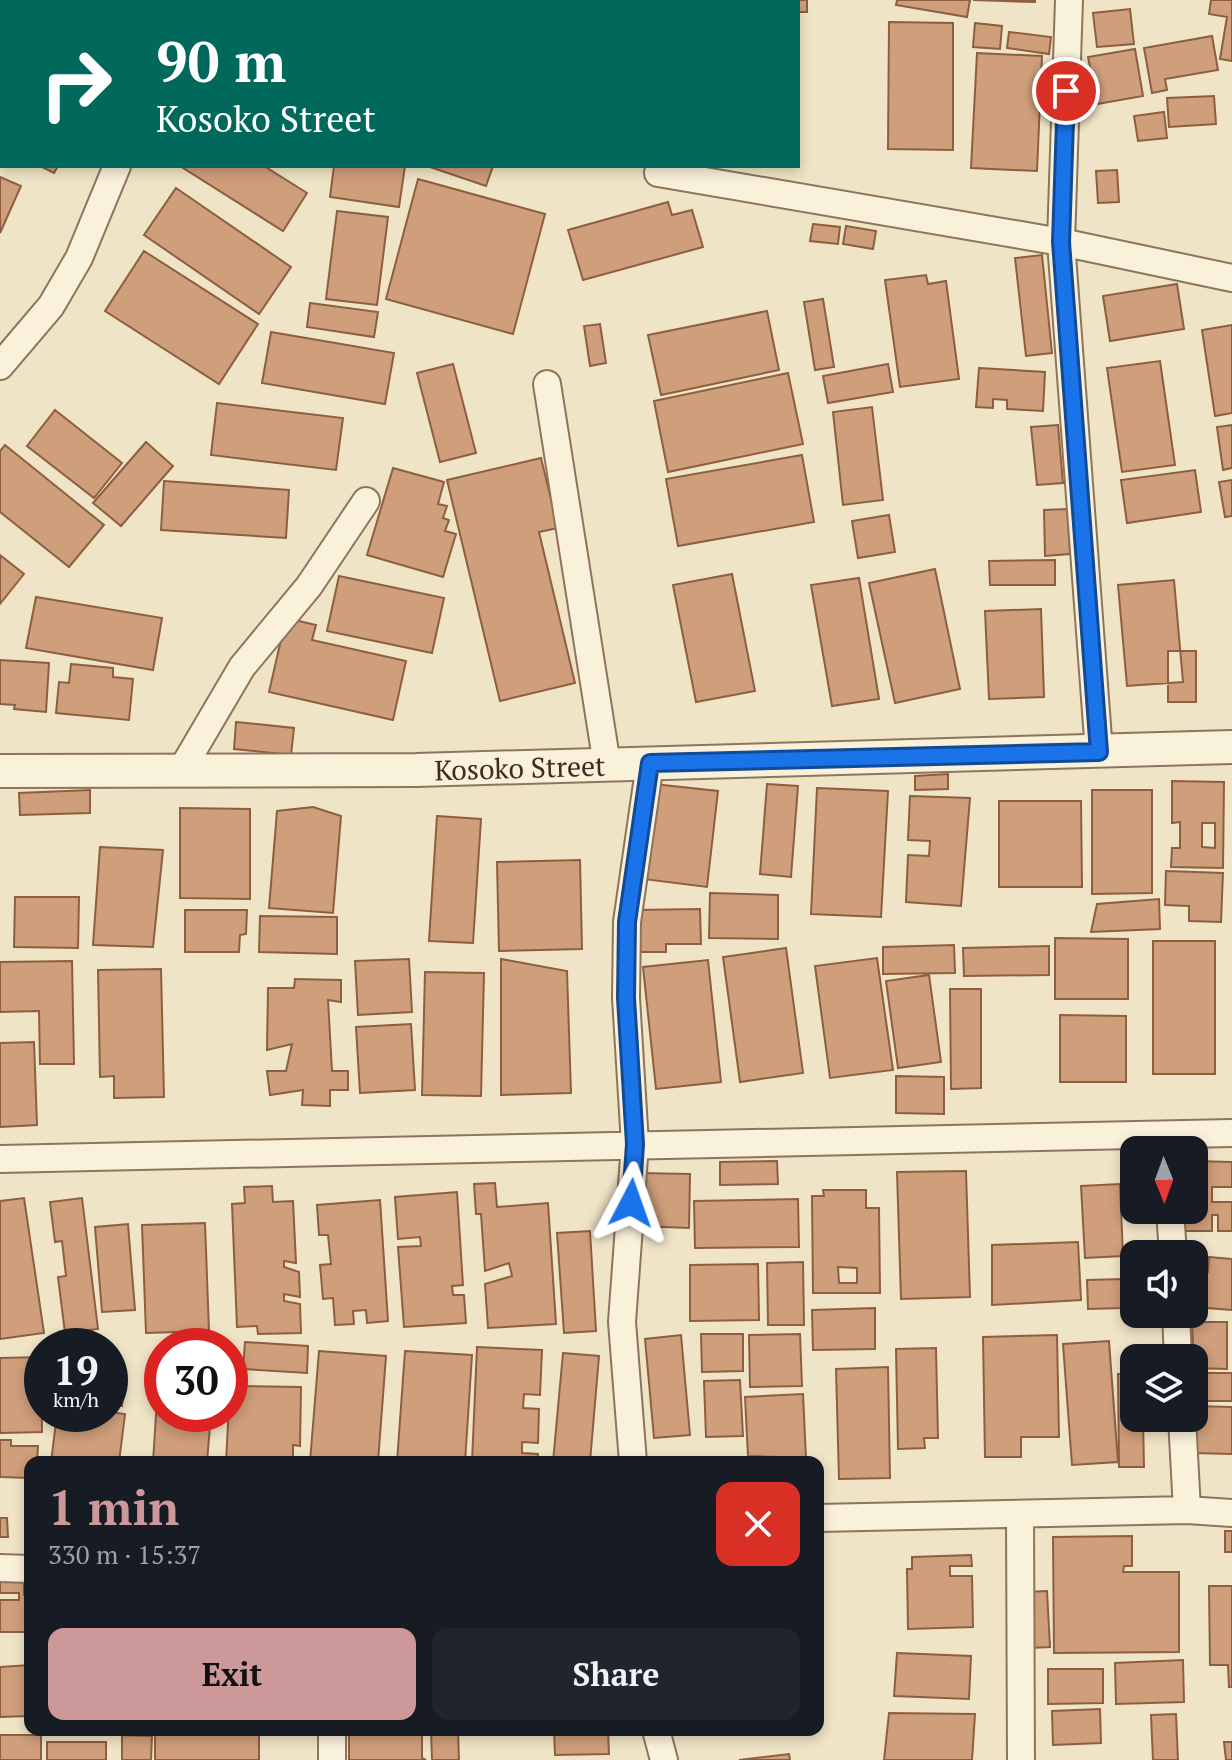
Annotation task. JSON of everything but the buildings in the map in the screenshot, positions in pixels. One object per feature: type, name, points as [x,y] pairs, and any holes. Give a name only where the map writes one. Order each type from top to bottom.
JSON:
[{"type":"street","points":[[1069,0],[1061,242],[1099,752]]},
{"type":"street","points":[[0,366],[51,306],[79,258],[116,168]]},
{"type":"street","points":[[658,173],[1061,242],[1232,278]]},
{"type":"street","points":[[547,384],[607,765]]},
{"type":"street","points":[[182,769],[242,667],[309,586],[366,501]]},
{"type":"street","name":"Kosoko Street","points":[[0,771],[416,770],[1232,747]]},
{"type":"street","points":[[633,1456],[622,1322],[635,1144],[626,998],[627,922],[650,763]]},
{"type":"street","points":[[1208,1136],[1232,1133]]},
{"type":"street","points":[[0,1159],[635,1144],[1120,1141]]},
{"type":"street","points":[[1183,1432],[1187,1510]]},
{"type":"street","points":[[824,1518],[1187,1510],[1232,1513]]},
{"type":"street","points":[[1020,1515],[1021,1760]]},
{"type":"street","points":[[0,1568],[24,1569]]},
{"type":"street","points":[[332,1736],[332,1760]]},
{"type":"street","points":[[658,1736],[664,1760]]},
{"type":"route","points":[[631,1203],[635,1144],[626,998],[627,922],[650,763],[1099,752],[1061,242],[1066,91]]}]
